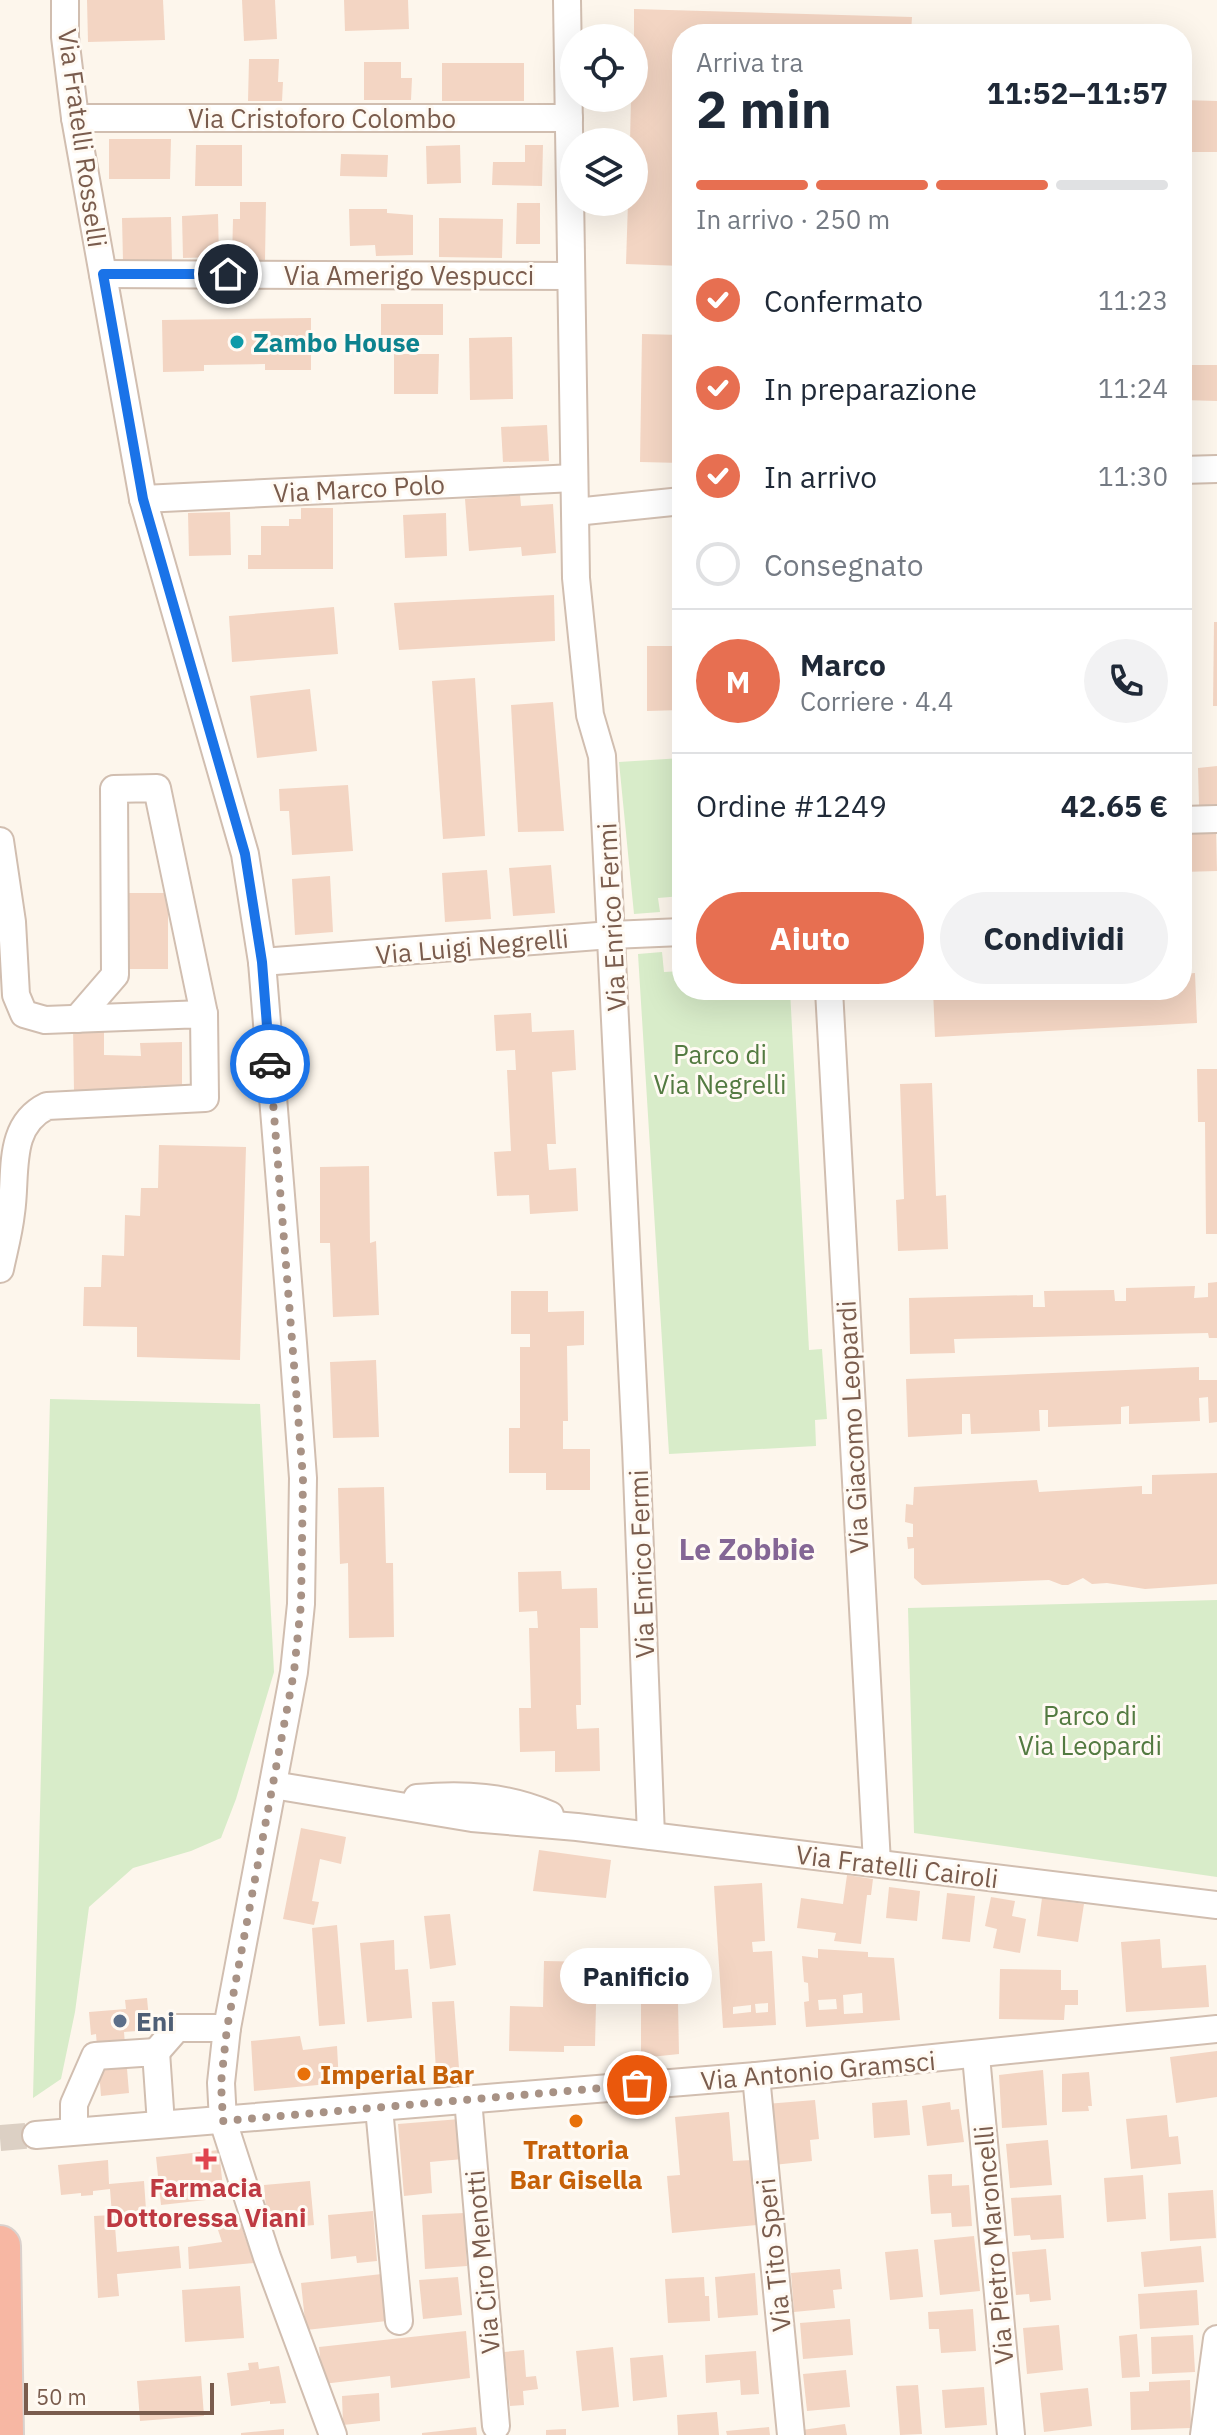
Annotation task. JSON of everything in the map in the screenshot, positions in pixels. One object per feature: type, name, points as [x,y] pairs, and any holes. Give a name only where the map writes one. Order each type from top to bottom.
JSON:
[{"type":"highway","points":[[0,2246],[3,2435]]},
{"type":"street","name":"Via Fratelli Rosselli","points":[[65,0],[65,37],[75,118],[143,499],[245,854],[262,962],[303,1478],[299,1631],[227,2028],[221,2083],[223,2121],[267,2257],[333,2435]]},
{"type":"street","name":"Via Enrico Fermi","points":[[567,0],[574,478],[580,632],[590,715],[602,756],[636,1447],[651,1836]]},
{"type":"street","name":"Via Cristoforo Colombo","points":[[75,118],[569,118]]},
{"type":"street","name":"Via Amerigo Vespucci","points":[[103,274],[571,276]]},
{"type":"street","points":[[1192,470],[1217,469]]},
{"type":"street","name":"Via Marco Polo","points":[[143,499],[574,478]]},
{"type":"street","points":[[575,512],[672,502]]},
{"type":"street","points":[[0,1269],[12,1212],[19,1137],[34,1112],[47,1106],[205,1098],[204,1014],[157,788],[114,789],[115,975],[77,1019]]},
{"type":"street","points":[[1192,820],[1217,819]]},
{"type":"street","points":[[0,841],[12,922],[19,1005],[24,1014],[32,1018],[77,1019],[204,1014]]},
{"type":"street","name":"Via Luigi Negrelli","points":[[262,962],[672,932]]},
{"type":"street","name":"Via Giacomo Leopardi","points":[[830,1000],[877,1863]]},
{"type":"street","name":"Via Fratelli Cairoli","points":[[273,1785],[472,1818],[577,1827],[1217,1905]]},
{"type":"street","points":[[74,2131],[74,2104],[95,2056],[156,2052],[177,2028],[227,2028]]},
{"type":"street","name":"Via Antonio Gramsci","points":[[36,2135],[756,2076],[1214,2032]]},
{"type":"street","points":[[156,2052],[161,2124]]},
{"type":"street","name":"Via Pietro Maroncelli","points":[[976,2056],[1011,2435]]},
{"type":"street","name":"Via Tito Speri","points":[[756,2076],[791,2435]]},
{"type":"street","name":"Via Ciro Menotti","points":[[468,2099],[496,2426]]},
{"type":"street","points":[[379,2108],[399,2321]]},
{"type":"street","points":[[1204,2435],[1213,2402],[1217,2339]]},
{"type":"green space","points":[[672,759],[672,897],[658,898],[660,912],[634,914],[619,762]]},
{"type":"green space","name":"Parco di Via Negrelli","points":[[662,952],[664,972],[672,972],[672,1000],[791,1000],[809,1350],[822,1349],[827,1419],[815,1420],[816,1446],[669,1454],[638,954]]},
{"type":"green space","points":[[50,1399],[260,1404],[274,1672],[236,1799],[221,1838],[191,1851],[133,1868],[89,1907],[75,2012],[61,2079],[33,2098]]},
{"type":"green space","name":"Parco di Via Leopardi","points":[[1217,1600],[1217,1877],[914,1833],[908,1608]]},
{"type":"building","points":[[87,0],[163,0],[165,40],[88,42]]},
{"type":"building","points":[[242,0],[275,0],[277,39],[244,41]]},
{"type":"building","points":[[344,0],[408,0],[409,29],[345,31]]},
{"type":"building","points":[[634,9],[912,17],[912,24],[672,24],[672,266],[626,264],[628,216],[648,216],[648,128],[630,128],[631,112],[648,112],[648,24],[634,24]]},
{"type":"building","points":[[249,59],[279,59],[278,82],[283,82],[282,101],[248,101]]},
{"type":"building","points":[[364,62],[401,62],[401,78],[412,78],[411,100],[364,100]]},
{"type":"building","points":[[442,63],[524,63],[524,101],[442,101]]},
{"type":"building","points":[[1192,100],[1217,101],[1217,152],[1192,152]]},
{"type":"building","points":[[109,139],[171,139],[170,179],[109,179]]},
{"type":"building","points":[[196,145],[242,145],[242,186],[195,186]]},
{"type":"building","points":[[460,145],[461,183],[427,184],[426,146]]},
{"type":"building","points":[[525,145],[543,145],[542,186],[492,185],[493,162],[525,162]]},
{"type":"building","points":[[341,154],[388,155],[387,177],[340,176]]},
{"type":"building","points":[[240,202],[266,202],[265,260],[232,260],[233,219],[240,219]]},
{"type":"building","points":[[517,203],[540,203],[540,244],[516,244]]},
{"type":"building","points":[[349,209],[387,209],[387,213],[413,215],[413,255],[376,256],[375,245],[350,246]]},
{"type":"building","points":[[218,214],[219,257],[183,258],[182,216]]},
{"type":"building","points":[[171,217],[172,260],[123,261],[122,218]]},
{"type":"building","points":[[439,218],[503,219],[502,258],[439,257]]},
{"type":"building","points":[[381,304],[443,304],[443,335],[381,335]]},
{"type":"building","name":"Zambo House","points":[[311,318],[311,370],[265,370],[265,364],[204,365],[204,371],[163,372],[162,320]]},
{"type":"building","points":[[642,334],[672,335],[672,463],[640,462]]},
{"type":"building","points":[[512,337],[513,399],[470,400],[469,338]]},
{"type":"building","points":[[394,354],[439,354],[438,394],[394,394]]},
{"type":"building","points":[[1192,365],[1217,365],[1217,401],[1192,400]]},
{"type":"building","points":[[547,425],[549,461],[503,462],[501,427]]},
{"type":"building","points":[[520,495],[521,506],[553,504],[556,553],[522,556],[521,547],[469,551],[465,499]]},
{"type":"building","points":[[301,508],[333,508],[333,569],[248,569],[248,555],[261,555],[261,526],[289,526],[289,519],[301,519]]},
{"type":"building","points":[[230,512],[231,555],[189,556],[188,513]]},
{"type":"building","points":[[446,513],[447,556],[405,558],[403,515]]},
{"type":"building","points":[[554,595],[555,641],[399,650],[394,603]]},
{"type":"building","points":[[334,607],[338,654],[232,662],[229,616]]},
{"type":"building","points":[[1214,622],[1217,622],[1217,706],[1213,706]]},
{"type":"building","points":[[647,646],[672,646],[672,710],[647,711]]},
{"type":"building","points":[[475,678],[485,836],[443,839],[432,681]]},
{"type":"building","points":[[310,689],[317,751],[257,758],[250,696]]},
{"type":"building","points":[[553,702],[564,831],[518,832],[511,705]]},
{"type":"building","points":[[1217,766],[1217,804],[1199,806],[1198,768]]},
{"type":"building","points":[[348,785],[353,851],[292,855],[289,811],[280,811],[279,789]]},
{"type":"building","points":[[1216,827],[1217,871],[1192,872],[1192,828]]},
{"type":"building","points":[[551,865],[555,913],[513,916],[509,868]]},
{"type":"building","points":[[487,870],[491,919],[445,922],[442,873]]},
{"type":"building","points":[[330,876],[333,932],[295,935],[292,879]]},
{"type":"building","points":[[126,893],[168,893],[168,969],[125,969]]},
{"type":"building","points":[[1192,973],[1195,973],[1197,1023],[935,1037],[933,1000],[1192,1000]]},
{"type":"building","points":[[531,1013],[532,1032],[574,1030],[576,1070],[552,1072],[556,1144],[547,1144],[549,1170],[576,1168],[578,1211],[530,1214],[529,1195],[497,1196],[494,1152],[511,1151],[507,1070],[516,1070],[515,1050],[496,1051],[494,1015]]},
{"type":"building","points":[[73,1026],[104,1026],[104,1055],[141,1056],[140,1043],[182,1042],[182,1086],[141,1086],[142,1091],[74,1091]]},
{"type":"building","points":[[1197,1069],[1217,1069],[1217,1234],[1206,1234],[1205,1122],[1198,1122]]},
{"type":"building","points":[[932,1083],[936,1196],[946,1195],[948,1249],[898,1251],[896,1200],[904,1199],[900,1084]]},
{"type":"building","points":[[159,1145],[246,1147],[240,1360],[137,1357],[137,1327],[83,1326],[84,1287],[101,1287],[102,1255],[124,1256],[125,1215],[140,1216],[141,1188],[158,1188]]},
{"type":"building","points":[[369,1166],[370,1243],[376,1241],[379,1315],[333,1317],[330,1243],[320,1243],[320,1167]]},
{"type":"building","points":[[1217,1282],[1217,1338],[1209,1338],[1208,1333],[954,1339],[955,1353],[910,1354],[909,1298],[1033,1295],[1033,1307],[1045,1307],[1044,1291],[1114,1290],[1115,1301],[1126,1301],[1126,1288],[1195,1286],[1194,1298],[1208,1297],[1208,1283]]},
{"type":"building","points":[[511,1291],[548,1291],[548,1312],[584,1311],[584,1345],[567,1346],[568,1421],[563,1421],[563,1449],[590,1449],[590,1490],[546,1490],[546,1473],[509,1473],[509,1428],[520,1428],[520,1347],[530,1347],[530,1334],[511,1334]]},
{"type":"building","points":[[376,1360],[379,1437],[333,1438],[330,1362]]},
{"type":"building","points":[[1199,1367],[1199,1380],[1217,1380],[1217,1422],[1209,1423],[1208,1397],[1199,1398],[1200,1421],[1129,1424],[1129,1406],[1121,1407],[1121,1424],[1048,1427],[1048,1410],[1039,1410],[1040,1431],[971,1434],[970,1414],[962,1414],[962,1434],[908,1437],[906,1379]]},
{"type":"building","points":[[1217,1473],[1217,1584],[1145,1589],[1107,1583],[1092,1584],[1083,1578],[1068,1585],[1049,1580],[922,1585],[914,1578],[914,1548],[908,1549],[907,1537],[913,1537],[913,1524],[905,1522],[906,1504],[913,1505],[914,1487],[1037,1480],[1039,1492],[1142,1486],[1142,1494],[1152,1494],[1152,1475]]},
{"type":"building","points":[[384,1487],[386,1563],[393,1563],[394,1637],[349,1638],[348,1563],[340,1564],[338,1488]]},
{"type":"building","points":[[561,1571],[562,1589],[597,1588],[598,1628],[580,1628],[581,1705],[576,1705],[577,1729],[599,1728],[600,1771],[555,1772],[555,1751],[520,1752],[519,1708],[531,1708],[529,1628],[538,1628],[537,1611],[519,1612],[518,1572]]},
{"type":"building","points":[[301,1828],[346,1837],[341,1864],[320,1859],[312,1901],[319,1902],[314,1925],[283,1919]]},
{"type":"building","points":[[539,1850],[611,1860],[606,1898],[533,1891]]},
{"type":"building","points":[[847,1875],[873,1879],[871,1895],[867,1895],[861,1944],[834,1941],[836,1933],[797,1928],[801,1898],[843,1904]]},
{"type":"building","points":[[762,1883],[765,1941],[752,1942],[753,1952],[772,1951],[776,2025],[723,2028],[714,1886]],"holes":[[[768,2003],[768,2012],[756,2013],[755,2004]],[[751,2005],[751,2012],[733,2014],[733,2007]]]},
{"type":"building","points":[[889,1887],[920,1891],[917,1921],[886,1918]]},
{"type":"building","points":[[947,1893],[975,1896],[970,1942],[942,1939]]},
{"type":"building","points":[[991,1897],[1015,1901],[1012,1916],[1026,1919],[1020,1953],[993,1948],[997,1929],[985,1926]]},
{"type":"building","points":[[1042,1898],[1084,1904],[1078,1942],[1037,1936]]},
{"type":"building","points":[[450,1914],[456,1965],[430,1969],[424,1916]]},
{"type":"building","points":[[337,1925],[345,2024],[319,2026],[312,1928]]},
{"type":"building","points":[[1160,1939],[1162,1968],[1206,1965],[1209,2007],[1126,2012],[1121,1942]]},
{"type":"building","points":[[394,1940],[395,1970],[408,1969],[412,2018],[367,2022],[360,1943]]},
{"type":"building","points":[[818,1949],[868,1952],[868,1957],[894,1958],[900,2020],[806,2027],[804,2002],[809,2001],[808,1983],[804,1982],[802,1956],[818,1958]],"holes":[[[862,1993],[863,2013],[844,2014],[843,1995]],[[836,1999],[837,2009],[819,2010],[818,2000]]]},
{"type":"building","points":[[544,1961],[597,1962],[595,2046],[564,2046],[564,2052],[509,2051],[510,2006],[543,2007]]},
{"type":"building","points":[[1000,1969],[1061,1970],[1061,1990],[1078,1990],[1078,2005],[1065,2005],[1064,2020],[999,2019]]},
{"type":"building","points":[[147,1998],[150,2030],[124,2032],[129,2093],[101,2096],[96,2034],[91,2035],[89,2012],[126,2009],[125,2000]]},
{"type":"building","points":[[454,2001],[459,2068],[436,2071],[432,2002]]},
{"type":"building","points":[[641,2002],[678,2002],[679,2054],[641,2058]]},
{"type":"building","points":[[300,2036],[303,2050],[337,2046],[339,2083],[254,2091],[251,2041]]},
{"type":"building","points":[[1217,2051],[1217,2097],[1176,2103],[1170,2057]]},
{"type":"building","points":[[1043,2070],[1047,2125],[1002,2128],[999,2075]]},
{"type":"building","points":[[1089,2072],[1092,2106],[1088,2106],[1089,2111],[1062,2112],[1062,2074]]},
{"type":"building","points":[[815,2100],[819,2139],[810,2140],[812,2161],[773,2165],[766,2104]]},
{"type":"building","points":[[907,2100],[910,2135],[874,2138],[872,2103]]},
{"type":"building","points":[[950,2102],[951,2110],[959,2109],[964,2142],[927,2146],[922,2106]]},
{"type":"building","points":[[729,2112],[733,2161],[752,2160],[757,2225],[672,2233],[667,2176],[680,2175],[675,2117]]},
{"type":"building","points":[[1167,2115],[1169,2137],[1178,2136],[1181,2164],[1131,2169],[1126,2119]]},
{"type":"building","points":[[460,2119],[463,2159],[430,2162],[432,2193],[404,2196],[398,2124]]},
{"type":"building","points":[[1048,2140],[1052,2185],[1010,2188],[1006,2144]]},
{"type":"building","points":[[219,2150],[224,2198],[161,2205],[156,2157]]},
{"type":"building","points":[[108,2160],[109,2184],[144,2181],[147,2224],[115,2226],[117,2252],[179,2246],[181,2268],[117,2274],[119,2296],[98,2298],[94,2216],[112,2215],[110,2189],[93,2191],[93,2195],[61,2195],[58,2165]]},
{"type":"building","points":[[952,2174],[952,2186],[969,2185],[972,2226],[952,2227],[951,2213],[931,2214],[928,2175]]},
{"type":"building","points":[[1143,2175],[1146,2219],[1107,2222],[1104,2178]]},
{"type":"building","points":[[310,2181],[314,2225],[268,2230],[264,2185]]},
{"type":"building","points":[[1213,2190],[1216,2238],[1170,2241],[1168,2193]]},
{"type":"building","points":[[1061,2195],[1064,2238],[1031,2240],[1030,2235],[1014,2236],[1011,2198]]},
{"type":"building","points":[[373,2211],[377,2261],[357,2263],[356,2256],[331,2259],[328,2215]]},
{"type":"building","points":[[464,2213],[467,2266],[425,2269],[422,2215]]},
{"type":"building","points":[[238,2216],[254,2263],[189,2269],[188,2247],[222,2242],[216,2224]]},
{"type":"building","points":[[974,2236],[980,2291],[940,2295],[934,2240]]},
{"type":"building","points":[[1201,2246],[1204,2282],[1144,2287],[1141,2252]]},
{"type":"building","points":[[918,2249],[923,2297],[890,2300],[885,2252]]},
{"type":"building","points":[[1046,2249],[1051,2300],[1030,2302],[1029,2294],[1016,2295],[1012,2252]]},
{"type":"building","points":[[840,2269],[842,2289],[833,2290],[835,2308],[794,2312],[791,2273]]},
{"type":"building","points":[[755,2273],[758,2315],[718,2318],[715,2277]]},
{"type":"building","points":[[382,2274],[387,2321],[306,2330],[301,2283]]},
{"type":"building","points":[[458,2277],[462,2315],[423,2319],[419,2280]]},
{"type":"building","points":[[704,2277],[710,2321],[668,2323],[665,2279]]},
{"type":"building","points":[[240,2286],[244,2338],[185,2342],[182,2290]]},
{"type":"building","points":[[1197,2290],[1199,2325],[1140,2329],[1138,2294]]},
{"type":"building","points":[[973,2309],[976,2351],[941,2353],[939,2329],[929,2329],[928,2312]]},
{"type":"building","points":[[850,2319],[853,2355],[803,2359],[800,2323]]},
{"type":"building","points":[[1059,2325],[1063,2370],[1027,2374],[1023,2328]]},
{"type":"building","points":[[466,2331],[470,2378],[391,2388],[390,2376],[323,2384],[319,2347]]},
{"type":"building","points":[[1137,2334],[1140,2377],[1122,2378],[1119,2336]]},
{"type":"building","points":[[1193,2335],[1195,2372],[1152,2374],[1151,2337]]},
{"type":"building","points":[[613,2347],[619,2407],[582,2411],[576,2351]]},
{"type":"building","points":[[524,2350],[526,2377],[536,2376],[538,2389],[523,2391],[524,2405],[510,2406],[504,2352]]},
{"type":"building","points":[[756,2351],[759,2394],[741,2395],[740,2380],[706,2383],[705,2355]]},
{"type":"building","points":[[663,2355],[667,2397],[633,2401],[630,2358]]},
{"type":"building","points":[[258,2362],[259,2369],[279,2366],[286,2403],[270,2404],[270,2401],[231,2406],[227,2373],[249,2370],[248,2363]]},
{"type":"building","points":[[846,2370],[850,2407],[807,2411],[803,2374]]},
{"type":"building","points":[[201,2376],[204,2416],[140,2421],[137,2381]]},
{"type":"building","points":[[1190,2380],[1191,2428],[1131,2430],[1130,2392],[1149,2391],[1149,2382]]},
{"type":"building","points":[[918,2385],[922,2434],[900,2435],[896,2386]]},
{"type":"building","points":[[984,2387],[987,2425],[945,2428],[942,2390]]},
{"type":"building","points":[[1088,2388],[1092,2426],[1044,2432],[1040,2393]]},
{"type":"building","points":[[379,2393],[380,2421],[343,2425],[342,2396]]},
{"type":"building","points":[[717,2412],[719,2435],[678,2435],[677,2415]]},
{"type":"building","points":[[845,2424],[847,2435],[802,2435],[802,2430]]},
{"type":"building","points":[[476,2427],[477,2435],[422,2435],[422,2433]]},
{"type":"building","points":[[769,2427],[770,2435],[727,2435],[726,2431]]},
{"type":"building","points":[[284,2429],[284,2435],[241,2435],[241,2433]]},
{"type":"building","points":[[566,2429],[566,2435],[546,2435],[546,2430]]},
{"type":"tunnel","points":[[0,2138],[36,2135]]},
{"type":"way so far","points":[[270,1064],[303,1478],[301,1604],[294,1672],[227,2028],[220,2097],[223,2121],[637,2085]]},
{"type":"place","name":"Zambo House","points":[[237,342]]},
{"type":"place","name":"Eni","points":[[120,2021]]},
{"type":"place","name":"Imperial Bar","points":[[304,2074]]},
{"type":"place","name":"Panificio","points":[[637,2085]]},
{"type":"place","name":"Trattoria Bar Gisella","points":[[576,2121]]},
{"type":"place","name":"Farmacia Dottoressa Viani","points":[[206,2159]]},
{"type":"district","name":"Le Zobbie","points":[[747,1548]]},
{"type":"route","points":[[228,274],[103,274],[143,499],[245,854],[262,962],[270,1064]]}]
